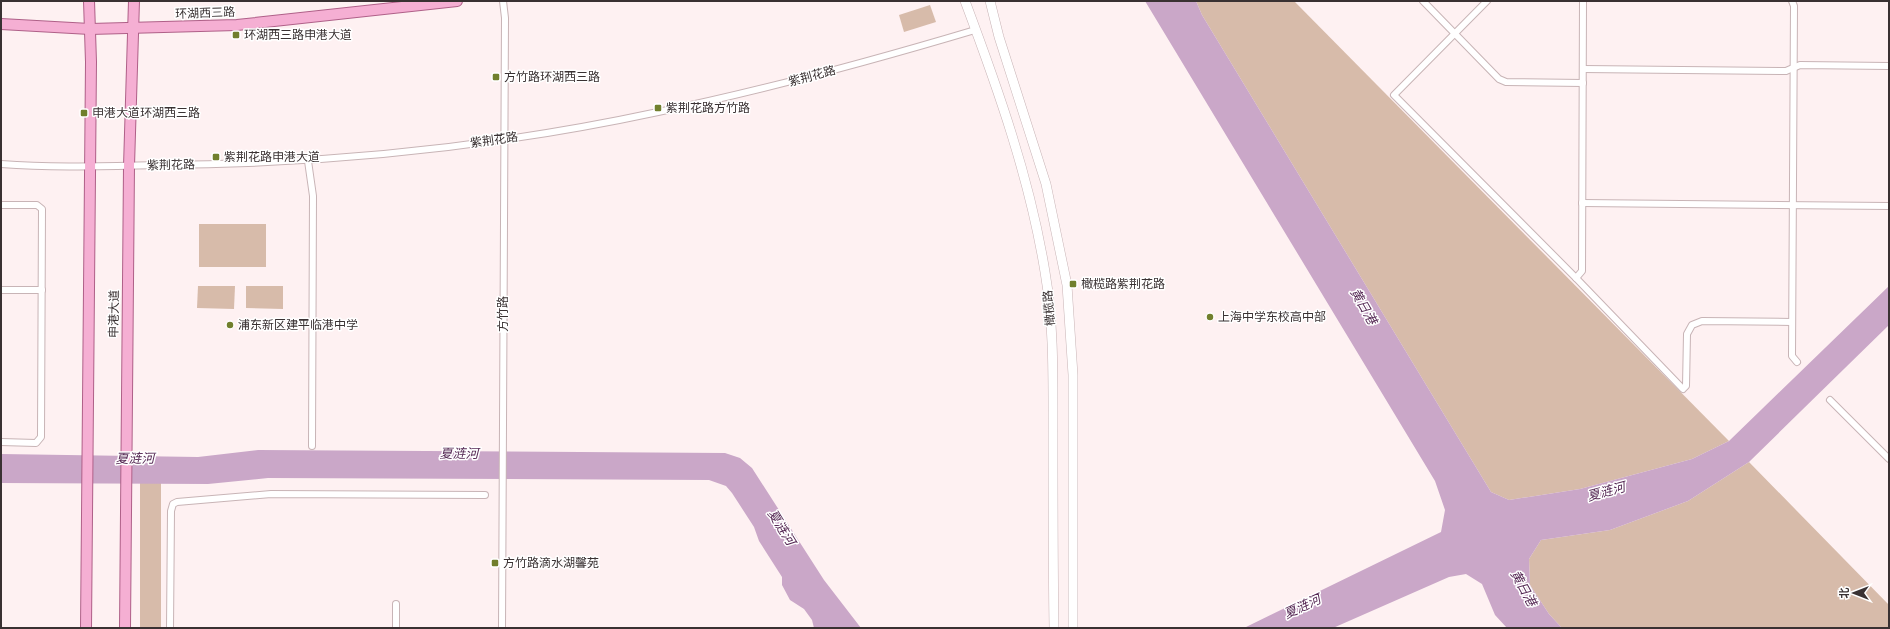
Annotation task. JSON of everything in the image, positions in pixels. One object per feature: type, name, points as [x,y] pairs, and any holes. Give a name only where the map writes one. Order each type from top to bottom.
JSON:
[{"type":"main road","points":[[86,628],[92,62],[89,1]]},
{"type":"main road","name":"申港大道","points":[[125,628],[125,486],[134,1]]},
{"type":"main road","name":"环湖西三路","points":[[1,24],[90,29],[237,25],[457,1]]},
{"type":"main road","name":"橄榄路","points":[[965,1],[1010,132],[1027,187],[1046,273],[1051,322],[1053,375],[1054,628]]},
{"type":"main road","name":"橄榄路","points":[[990,1],[999,38],[1046,184],[1067,285],[1073,375],[1073,628]]},
{"type":"street","name":"方竹路","points":[[502,628],[505,18],[503,1]]},
{"type":"street","points":[[1423,1],[1500,79],[1506,82],[1583,83]]},
{"type":"street","points":[[1487,1],[1394,95],[1576,278],[1683,389],[1686,386],[1687,334],[1692,325],[1702,321],[1792,322]]},
{"type":"street","points":[[1576,278],[1582,271],[1583,1]]},
{"type":"street","points":[[1792,1],[1794,6],[1792,356],[1797,362]]},
{"type":"street","name":"紫荆花路","points":[[1,164],[90,167],[218,165],[308,161],[504,139],[632,118],[744,93],[803,79],[975,30]]},
{"type":"street","points":[[1583,69],[1786,71],[1800,65],[1889,66]]},
{"type":"street","points":[[308,161],[313,196],[312,446]]},
{"type":"street","points":[[1582,203],[1889,206]]},
{"type":"street","points":[[1,205],[37,205],[42,209],[41,437],[36,443],[1,442]]},
{"type":"street","points":[[1,290],[42,290]]},
{"type":"street","points":[[1830,400],[1889,459]]},
{"type":"street","points":[[170,628],[171,511],[173,504],[176,502],[271,494],[485,495]]},
{"type":"street","points":[[396,604],[396,628]]},
{"type":"shaded area","points":[[1196,1],[1294,1],[1729,441],[1692,459],[1580,489],[1509,500],[1491,492],[1202,15]]},
{"type":"shaded area","points":[[930,5],[936,22],[904,32],[899,15]]},
{"type":"shaded area","points":[[199,224],[266,224],[266,267],[199,267]]},
{"type":"shaded area","points":[[198,286],[235,286],[234,309],[197,308]]},
{"type":"shaded area","points":[[246,286],[283,286],[283,309],[246,308]]},
{"type":"shaded area","points":[[1749,462],[1889,605],[1889,628],[1562,628],[1549,614],[1530,585],[1529,559],[1541,540],[1610,530],[1688,501]]},
{"type":"shaded area","points":[[140,483],[161,483],[161,628],[140,628]]},
{"type":"water","points":[[1145,1],[1196,1],[1202,15],[1491,492],[1509,500],[1580,489],[1692,459],[1729,441],[1889,286],[1889,325],[1749,462],[1688,501],[1610,530],[1541,540],[1529,559],[1530,585],[1549,614],[1562,628],[1507,628],[1495,615],[1482,584],[1466,574],[1449,577],[1333,628],[1244,628],[1441,532],[1445,510],[1435,481]]},
{"type":"water","name":"夏涟河","points":[[258,450],[725,453],[740,458],[752,468],[824,580],[861,628],[814,628],[812,620],[804,609],[790,600],[782,585],[782,577],[759,541],[754,527],[732,493],[726,486],[709,480],[268,478],[208,484],[1,483],[1,454],[198,457]]},
{"type":"place","name":"环湖西三路申港大道","points":[[236,35]]},
{"type":"place","name":"方竹路环湖西三路","points":[[496,77]]},
{"type":"place","name":"紫荆花路方竹路","points":[[658,108]]},
{"type":"place","name":"申港大道环湖西三路","points":[[84,113]]},
{"type":"place","name":"紫荆花路申港大道","points":[[216,157]]},
{"type":"place","name":"橄榄路紫荆花路","points":[[1073,284]]},
{"type":"place","name":"上海中学东校高中部","points":[[1210,317]]},
{"type":"place","name":"浦东新区建平临港中学","points":[[230,325]]},
{"type":"place","name":"方竹路滴水湖馨苑","points":[[495,563]]},
{"type":"water label","name":"黄日港","points":[[1364,306]]},
{"type":"water label","name":"黄日港","points":[[1524,588]]}]
